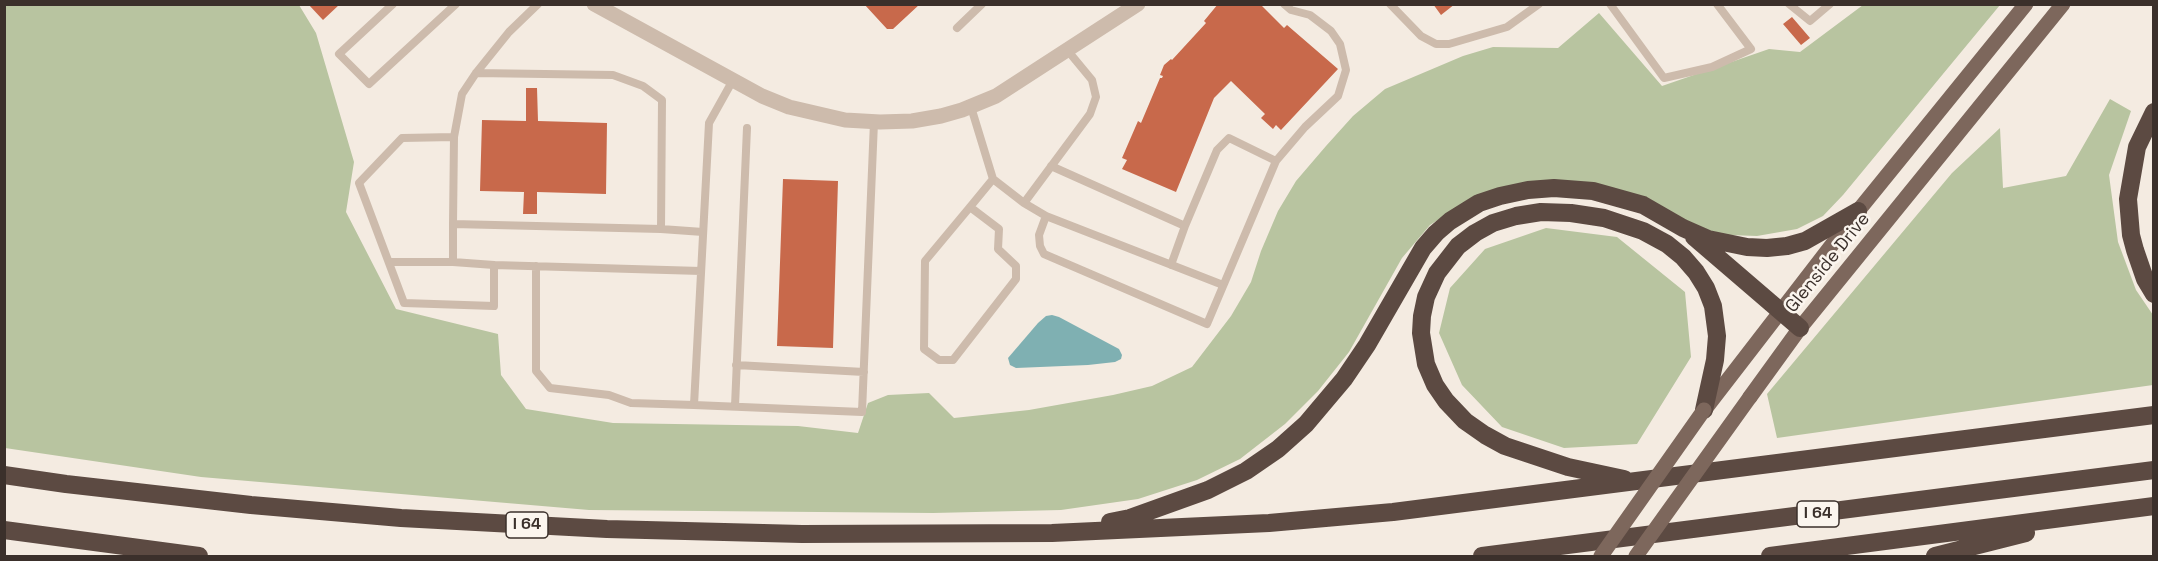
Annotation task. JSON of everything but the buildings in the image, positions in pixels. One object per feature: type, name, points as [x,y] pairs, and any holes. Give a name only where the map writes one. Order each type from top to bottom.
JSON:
[{"type":"highway","points":[[2154,112],[2138,147],[2128,199],[2130,227],[2135,250],[2145,279],[2154,294]]},
{"type":"highway","points":[[1052,533],[1130,518],[1183,500],[1230,480],[1278,449],[1306,424],[1344,379],[1367,345],[1423,248],[1450,221],[1479,203],[1528,190],[1554,188],[1593,191],[1643,205],[1683,228],[1708,239],[1734,245],[1767,248],[1787,246],[1813,237],[1858,211]]},
{"type":"highway","points":[[1638,482],[1568,467],[1505,446],[1465,421],[1446,401],[1435,385],[1426,364],[1421,333],[1422,316],[1426,297],[1437,273],[1458,246],[1493,223],[1541,212],[1571,213],[1604,218],[1643,231],[1667,244],[1696,272],[1713,306],[1717,336],[1715,360],[1704,411]]},
{"type":"highway","points":[[1683,228],[1800,328]]},
{"type":"highway","name":"I 64","points":[[4,474],[66,484],[240,504],[436,520],[608,529],[802,534],[1052,533],[1319,519],[1486,502],[2154,415]]},
{"type":"highway","name":"I 64","points":[[1482,556],[2154,470]]},
{"type":"highway","points":[[1770,556],[2154,506]]},
{"type":"highway","points":[[1935,556],[2154,506]]},
{"type":"highway","points":[[4,530],[199,556]]},
{"type":"main road","name":"Glenside Drive","points":[[1601,556],[1704,411],[1780,310],[2026,4]]},
{"type":"main road","name":"Glenside Drive","points":[[1636,556],[1800,328],[2063,4]]},
{"type":"street","points":[[594,4],[762,96],[789,107],[845,120],[874,122],[912,121],[941,116],[996,96],[1138,4]]},
{"type":"lane","points":[[393,4],[339,54],[369,84],[456,4]]},
{"type":"lane","points":[[453,262],[454,137],[462,94],[509,32],[538,4]]},
{"type":"lane","points":[[957,28],[982,4]]},
{"type":"lane","points":[[1046,216],[1039,235],[1040,246],[1044,254],[1207,324],[1276,161],[1305,127],[1338,96],[1346,70],[1340,44],[1331,31],[1310,15],[1291,10],[1284,4]]},
{"type":"lane","points":[[1390,4],[1421,36],[1436,44],[1449,44],[1507,27],[1537,5]]},
{"type":"lane","points":[[1610,4],[1664,78],[1712,66],[1751,49],[1718,4]]},
{"type":"lane","points":[[1789,4],[1810,21],[1831,5]]},
{"type":"lane","points":[[1024,203],[1090,114],[1096,97],[1092,81],[1068,51]]},
{"type":"lane","points":[[476,73],[613,75],[643,86],[662,100],[661,229]]},
{"type":"lane","points":[[694,405],[709,123],[733,80]]},
{"type":"lane","points":[[971,107],[993,178],[1024,203],[1046,216],[1222,285]]},
{"type":"lane","points":[[536,266],[536,371],[550,388],[609,395],[631,403],[862,412],[874,122]]},
{"type":"lane","points":[[735,406],[747,128]]},
{"type":"lane","points":[[454,137],[402,138],[359,183],[404,303],[494,306],[494,265]]},
{"type":"lane","points":[[1171,265],[1217,150],[1228,138],[1276,161]]},
{"type":"lane","points":[[1051,166],[1185,226]]},
{"type":"lane","points":[[970,207],[999,229],[998,249],[1016,266],[1016,279],[953,360],[939,360],[924,349],[925,261],[993,178]]},
{"type":"lane","points":[[453,224],[703,232]]},
{"type":"lane","points":[[389,262],[453,262],[701,271]]},
{"type":"lane","points":[[736,365],[864,372]]},
{"type":"green space","points":[[5,5],[299,5],[316,33],[354,162],[346,212],[396,309],[498,334],[501,375],[526,409],[613,423],[798,426],[858,433],[868,403],[888,395],[929,393],[954,418],[1029,410],[1113,395],[1152,386],[1192,367],[1231,316],[1251,282],[1278,211],[1296,181],[1326,146],[1353,116],[1385,89],[1463,56],[1493,47],[1558,48],[1599,13],[1662,86],[1769,49],[1800,52],[1863,5],[2000,5],[1843,195],[1823,216],[1797,229],[1757,236],[1729,235],[1702,230],[1590,183],[1477,195],[1430,225],[1402,258],[1349,352],[1318,391],[1285,424],[1240,459],[1197,480],[1138,499],[1061,510],[933,513],[589,510],[201,477],[5,448]]},
{"type":"green space","points":[[2110,99],[2131,111],[2109,175],[2118,242],[2136,290],[2153,315],[2153,385],[1777,438],[1767,394],[1952,173],[2000,128],[2003,188],[2066,176]]},
{"type":"green space","points":[[1546,228],[1617,237],[1685,292],[1691,357],[1637,444],[1564,448],[1502,427],[1462,385],[1439,333],[1450,288],[1485,249]]},
{"type":"water","points":[[1052,315],[1119,349],[1121,359],[1115,362],[1088,365],[1016,368],[1010,365],[1008,358],[1038,323],[1046,316]]}]
